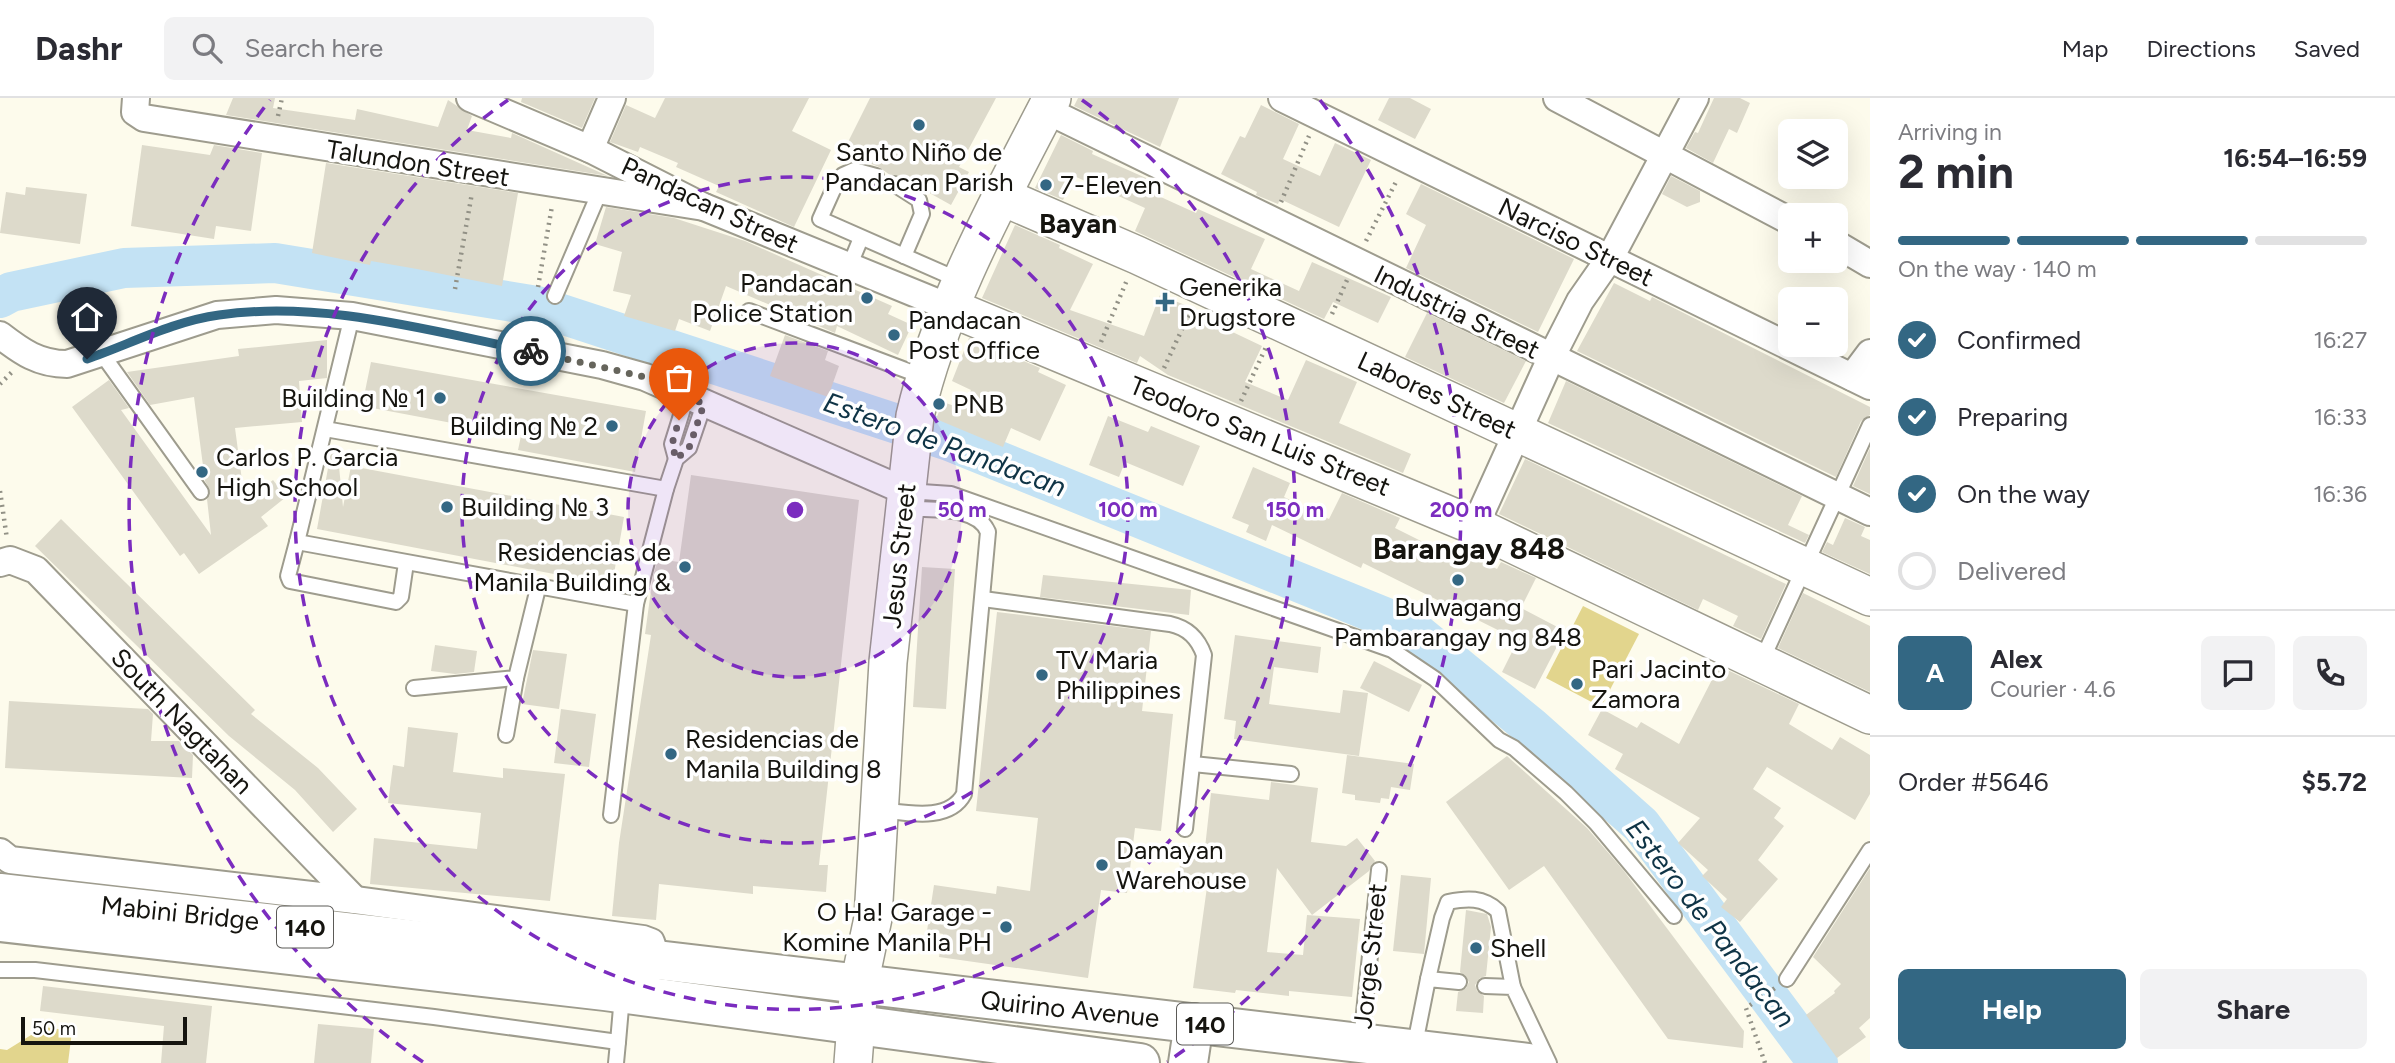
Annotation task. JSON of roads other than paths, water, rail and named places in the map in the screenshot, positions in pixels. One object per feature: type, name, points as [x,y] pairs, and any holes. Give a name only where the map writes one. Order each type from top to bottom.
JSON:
[{"type":"main road","name":"Mabini Bridge","points":[[0,893],[613,982]]},
{"type":"main road","name":"Mabini Bridge","points":[[0,922],[613,982]]},
{"type":"main road","name":"Quirino Avenue","points":[[613,982],[657,960],[869,987],[1194,1023],[1392,1050],[1530,1063]]},
{"type":"main road","name":"Quirino Avenue","points":[[613,982],[865,1046],[1140,1063]]},
{"type":"main road","points":[[1188,1063],[1194,1023]]},
{"type":"street","name":"Pandacan Street","points":[[470,98],[590,149],[704,207],[849,267],[956,295]]},
{"type":"street","points":[[590,149],[612,98]]},
{"type":"street","name":"Narciso Street","points":[[1282,98],[1861,382]]},
{"type":"street","points":[[1557,98],[1778,214]]},
{"type":"street","points":[[1475,526],[1551,358],[1580,301],[1610,258],[1695,98]]},
{"type":"street","name":"Jesus Street","points":[[865,1046],[888,662],[915,416],[924,377],[956,295],[1049,104]]},
{"type":"street","name":"Industria Street","points":[[1049,104],[1273,222],[1870,512]]},
{"type":"street","name":"Talundon Street","points":[[136,105],[144,118],[273,141],[704,207]]},
{"type":"street","name":"Labores Street","points":[[1003,197],[1137,255],[1870,597]]},
{"type":"street","points":[[1848,251],[1870,264]]},
{"type":"street","name":"Teodoro San Luis Street","points":[[956,295],[1091,366],[1475,526],[1870,715]]},
{"type":"street","points":[[0,335],[28,356],[48,364],[67,364],[102,354],[161,331],[217,315],[276,310],[352,316],[601,365],[645,377],[906,487]]},
{"type":"street","points":[[1861,382],[1870,353]]},
{"type":"street","name":"South Nagtahan","points":[[4,555],[10,561],[36,570],[355,900]]},
{"type":"street","points":[[1,858],[355,900],[643,939],[650,942],[657,960]]},
{"type":"lane","points":[[877,176],[854,170],[843,175],[820,219],[904,257],[956,295]]},
{"type":"lane","points":[[894,184],[919,200],[922,214],[904,257]]},
{"type":"lane","points":[[555,296],[600,191]]},
{"type":"lane","points":[[849,267],[861,238]]},
{"type":"lane","points":[[749,311],[924,377]]},
{"type":"lane","points":[[352,316],[288,576],[290,581],[396,602],[401,597],[406,563]]},
{"type":"lane","points":[[102,354],[201,492]]},
{"type":"lane","points":[[611,816],[636,604],[676,459],[689,448],[695,400]]},
{"type":"lane","points":[[1761,662],[1870,425]]},
{"type":"lane","points":[[325,429],[666,489]]},
{"type":"lane","points":[[880,810],[943,812],[958,804],[964,793],[983,599],[988,532],[984,522],[906,487]]},
{"type":"lane","points":[[906,487],[951,494],[1392,650],[1435,680],[1499,740],[1511,746],[1566,793],[1596,823],[1674,916]]},
{"type":"lane","points":[[297,542],[636,604]]},
{"type":"lane","points":[[506,735],[516,678],[538,588]]},
{"type":"lane","points":[[983,599],[1170,624],[1192,634],[1204,655],[1185,829]]},
{"type":"lane","points":[[414,688],[516,678]]},
{"type":"lane","points":[[1193,764],[1291,774]]},
{"type":"lane","points":[[1787,979],[1870,850]]},
{"type":"lane","name":"Jorge Street","points":[[1379,870],[1392,1050]]},
{"type":"lane","points":[[1392,1050],[1428,979],[1448,902],[1469,898],[1490,904],[1498,911],[1513,987],[1549,1063]]},
{"type":"lane","points":[[0,970],[49,972],[434,1017],[618,1042]]},
{"type":"lane","points":[[1428,979],[1459,982]]},
{"type":"lane","points":[[613,982],[618,1042],[616,1063]]},
{"type":"lane","points":[[1485,986],[1513,987]]},
{"type":"waterway","name":"Estero de Pandacan","points":[[0,298],[11,292],[124,268],[275,263],[537,306],[949,441],[1409,627],[1531,727],[1641,825],[1818,1063]]},
{"type":"place","name":"Santo Niño de Pandacan Parish","points":[[919,125]]},
{"type":"place","name":"7-Eleven","points":[[1046,185]]},
{"type":"place","name":"Pandacan Police Station","points":[[867,298]]},
{"type":"place","name":"Generika Drugstore","points":[[1165,302]]},
{"type":"place","name":"Pandacan Post Office","points":[[894,335]]},
{"type":"place","name":"Building № 1","points":[[440,398]]},
{"type":"place","name":"PNB","points":[[939,404]]},
{"type":"place","name":"Building № 2","points":[[612,426]]},
{"type":"place","name":"Carlos P. Garcia High School","points":[[202,472]]},
{"type":"place","name":"Building № 3","points":[[447,507]]},
{"type":"place","name":"Residencias de Manila Building &","points":[[685,567]]},
{"type":"place","name":"Bulwagang Pambarangay ng 848","points":[[1458,580]]},
{"type":"place","name":"TV Maria Philippines","points":[[1042,675]]},
{"type":"place","name":"Pari Jacinto Zamora","points":[[1577,684]]},
{"type":"place","name":"Residencias de Manila Building 8","points":[[671,754]]},
{"type":"place","name":"Damayan Warehouse","points":[[1102,865]]},
{"type":"place","name":"O Ha! Garage - Komine Manila PH","points":[[1006,927]]},
{"type":"place","name":"Shell","points":[[1476,948]]},
{"type":"district","name":"Bayan","points":[[1078,223]]},
{"type":"district","name":"Barangay 848","points":[[1469,548]]}]
